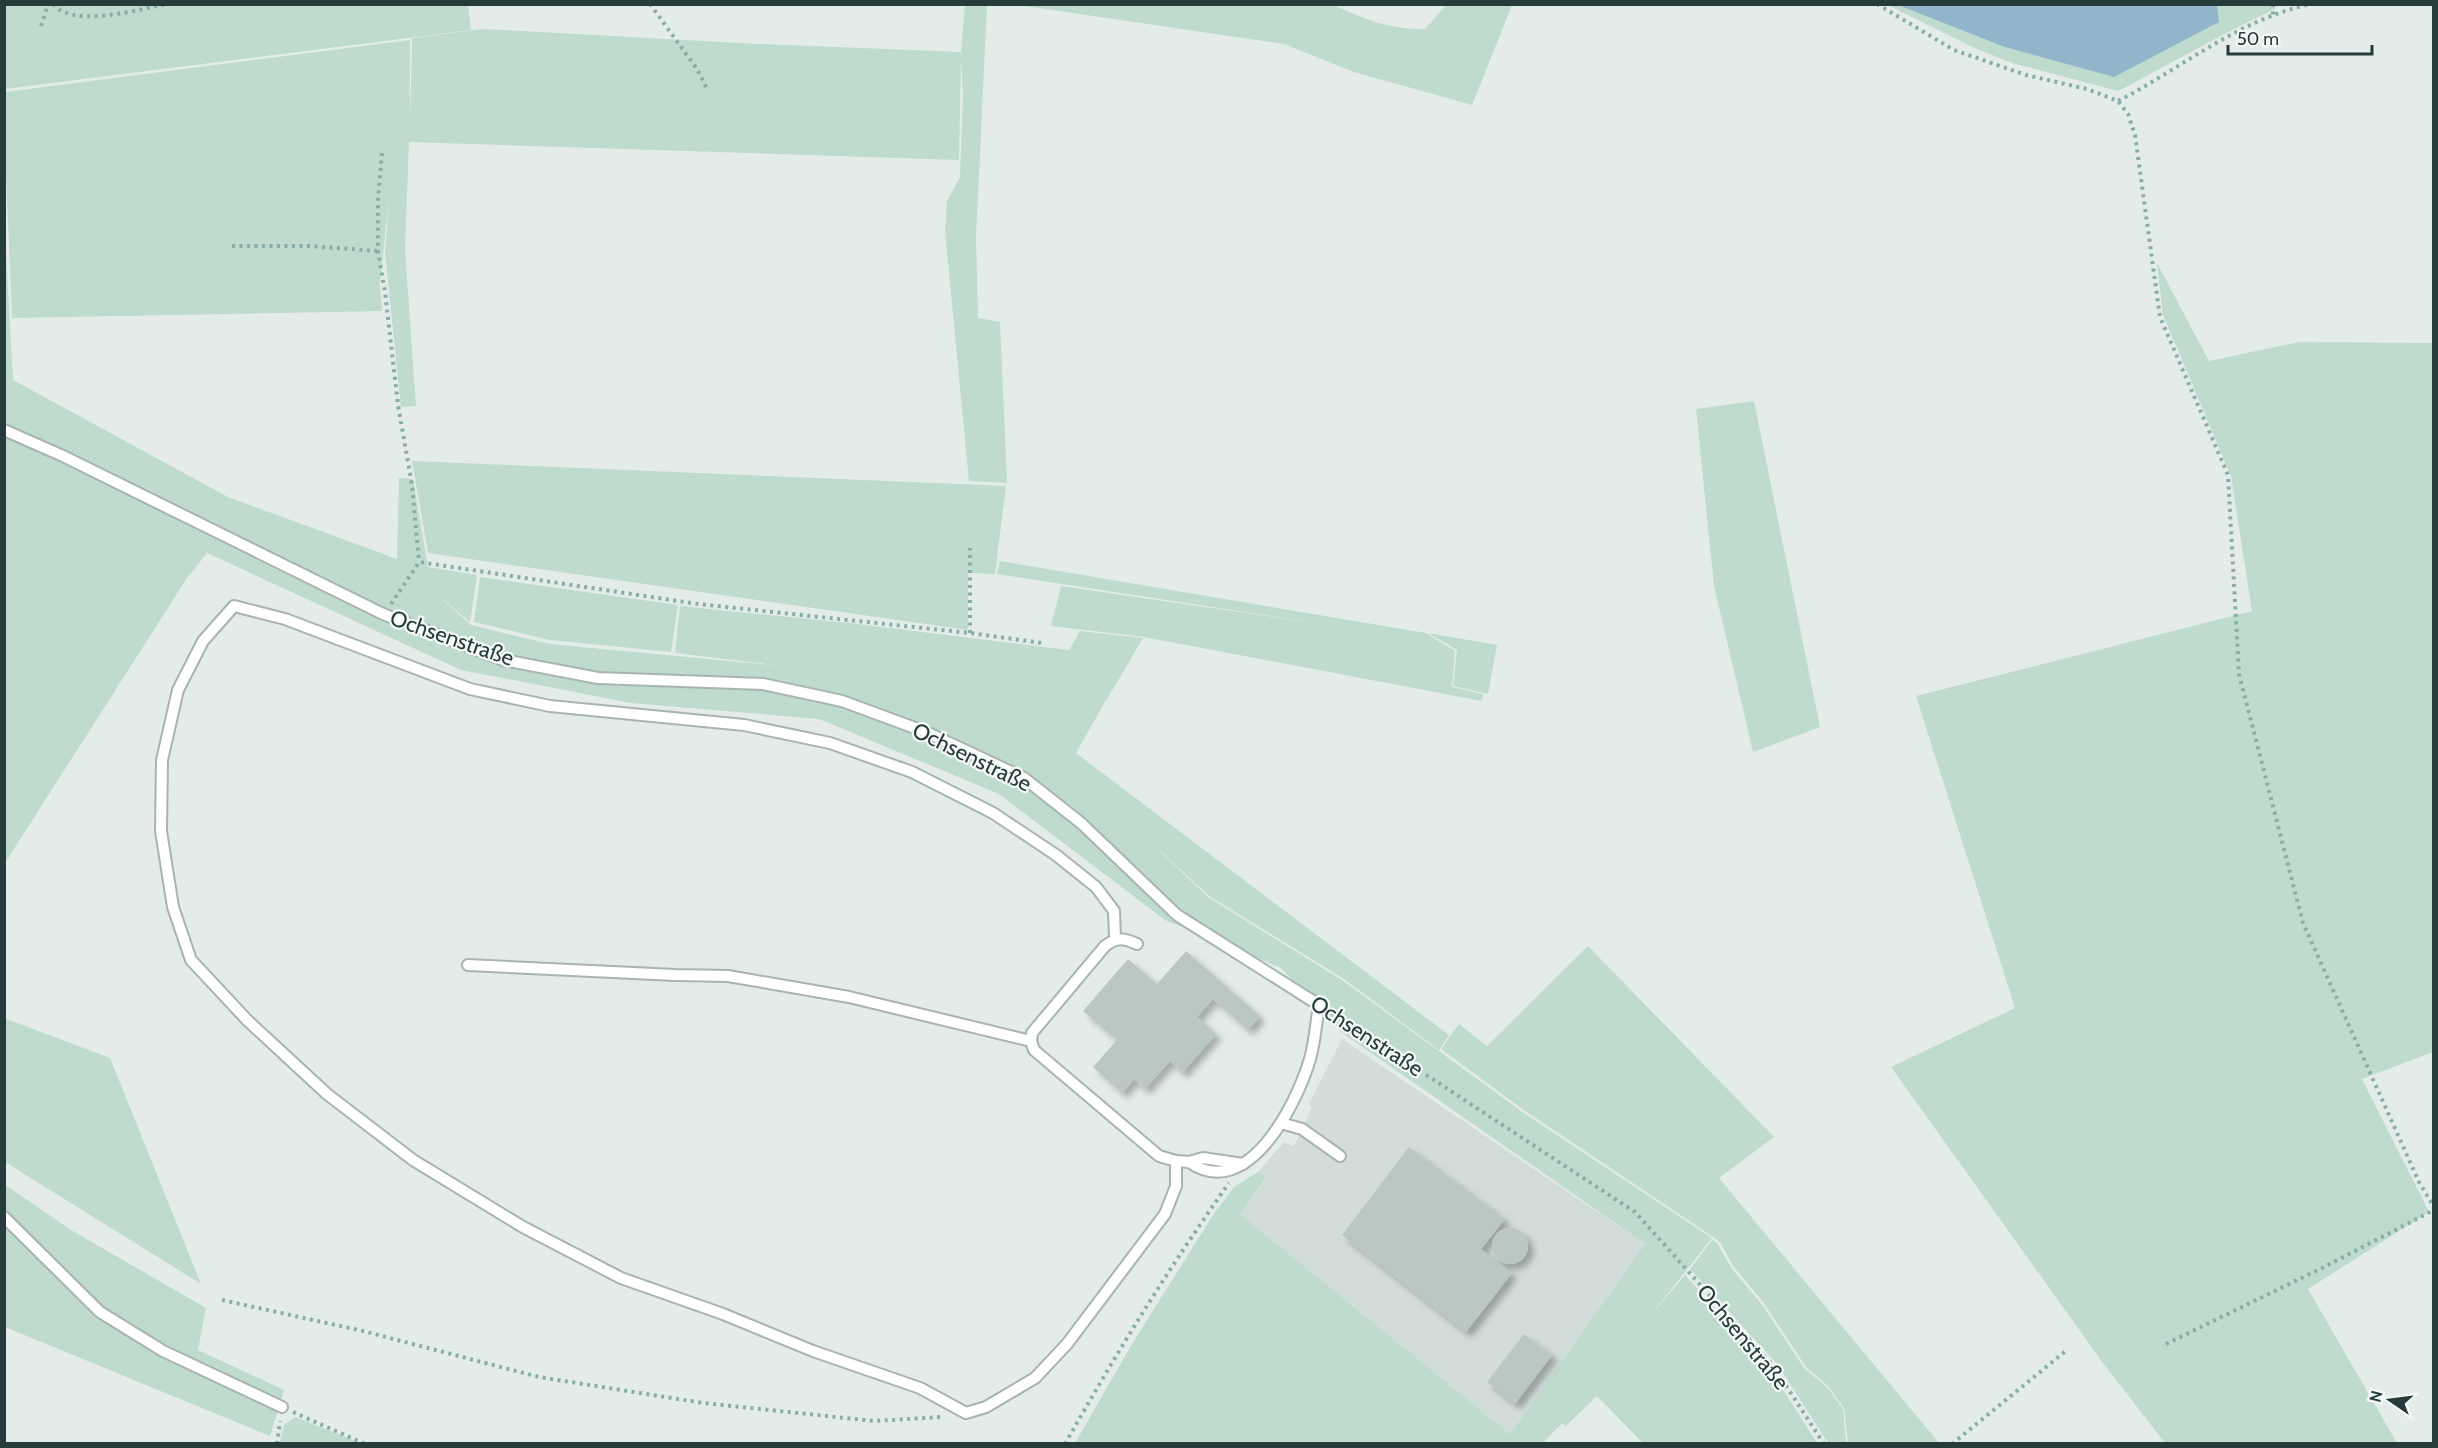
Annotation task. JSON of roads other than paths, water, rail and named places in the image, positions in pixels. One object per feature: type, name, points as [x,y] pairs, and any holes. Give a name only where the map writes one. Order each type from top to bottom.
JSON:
[{"type":"lane","name":"Ochsenstraße","points":[[4,430],[63,456],[383,614],[503,660],[598,678],[763,684],[842,701],[926,732],[1024,778],[1081,823],[1177,915],[1319,1005],[1309,1059],[1281,1123]]},
{"type":"lane","points":[[1115,938],[1114,911],[1096,887],[1056,855],[993,813],[912,772],[830,743],[744,725],[550,706],[470,689],[285,619],[234,606],[203,641],[178,690],[162,760],[161,831],[173,907],[191,960],[247,1020],[311,1079],[413,1160],[523,1227],[621,1278],[723,1314],[813,1351],[920,1388],[966,1413],[986,1407],[1035,1378],[1067,1344],[1166,1214],[1176,1186],[1176,1161]]},
{"type":"lane","points":[[1137,944],[1125,938],[1115,938],[1105,946],[1032,1033],[1031,1041],[1034,1050],[1159,1156],[1189,1162],[1200,1170],[1225,1171],[1243,1164],[1268,1142],[1281,1123],[1302,1129],[1340,1156]]},
{"type":"lane","points":[[468,965],[728,976],[849,997],[1031,1041]]},
{"type":"lane","points":[[4,1217],[100,1312],[163,1351],[282,1407]]},
{"type":"water","points":[[1898,5],[2217,5],[2219,22],[2114,77],[2005,47]]}]
